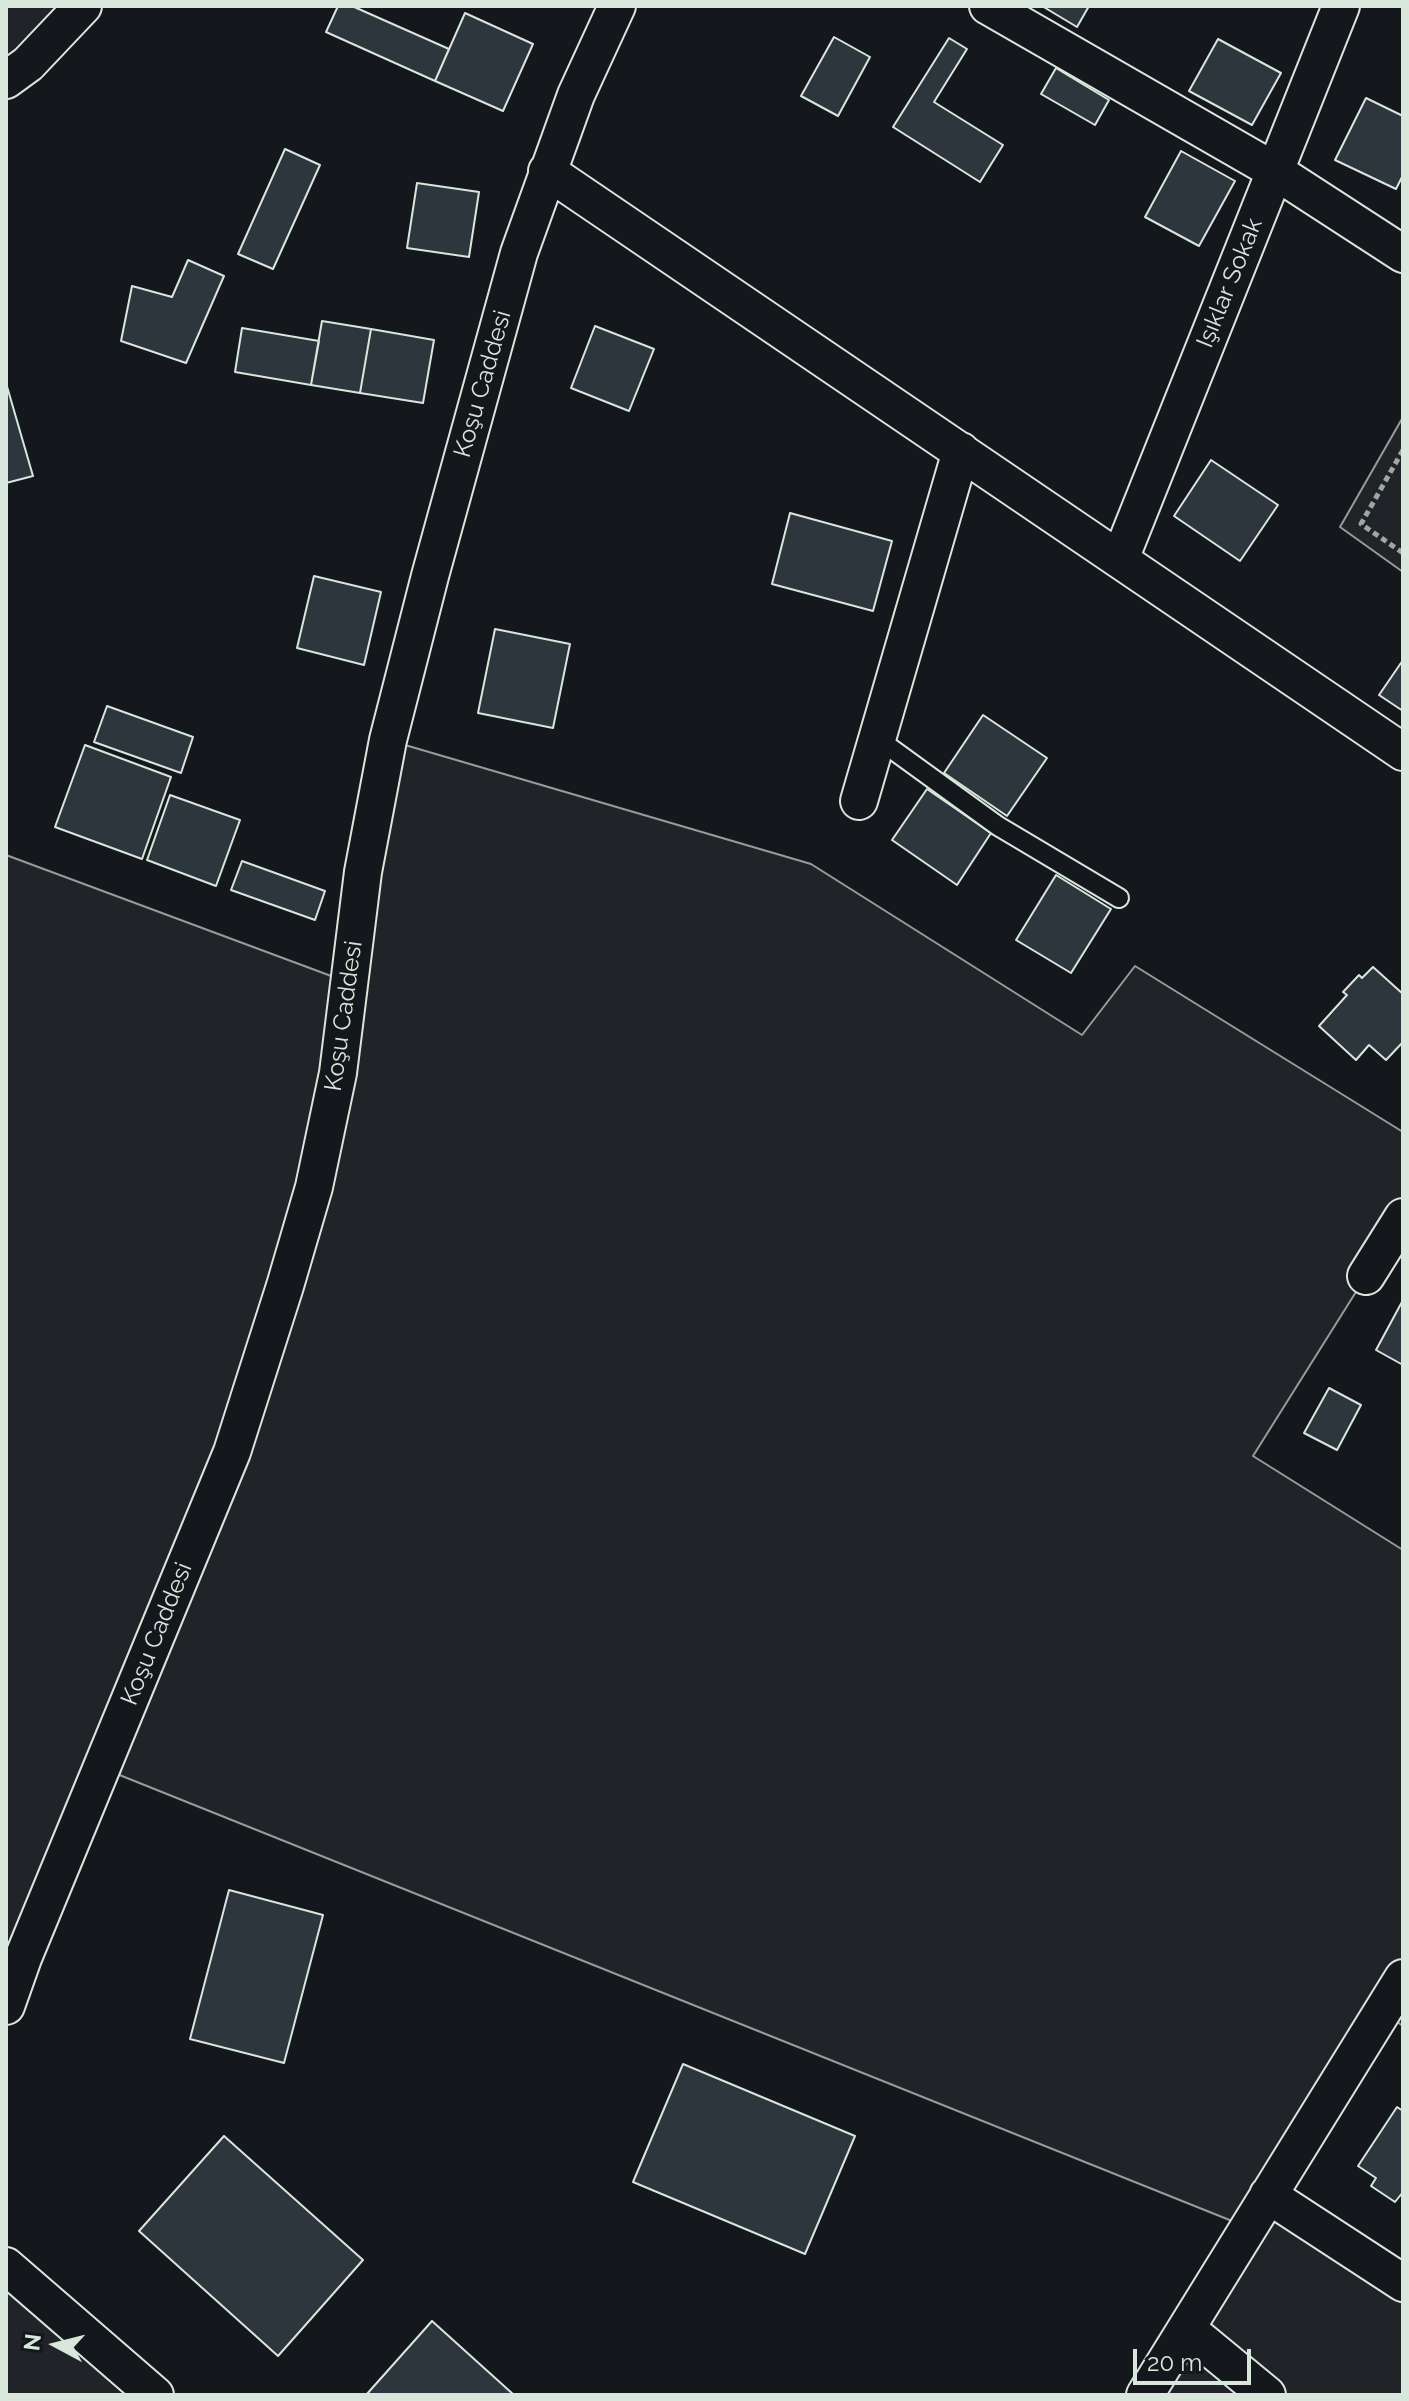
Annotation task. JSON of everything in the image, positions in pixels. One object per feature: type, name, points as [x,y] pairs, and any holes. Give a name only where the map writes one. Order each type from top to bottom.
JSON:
[{"type":"street","points":[[6,80],[28,64],[83,6]]},
{"type":"street","name":"Koşu Caddesi","points":[[6,2006],[232,1452],[314,1187],[338,1073],[363,872],[388,740],[430,576],[519,253],[576,95],[617,6]]},
{"type":"street","points":[[988,6],[1275,171],[1403,254]]},
{"type":"street","name":"Işıklar Sokak","points":[[1120,559],[1341,6]]},
{"type":"street","points":[[547,171],[1403,752]]},
{"type":"street","points":[[859,801],[961,451]]},
{"type":"street","points":[[1366,1276],[1403,1217]]},
{"type":"street","points":[[1145,2395],[1403,1978]]},
{"type":"street","points":[[1268,2195],[1403,2283]]},
{"type":"street","points":[[6,2266],[155,2395]]},
{"type":"street","points":[[1187,2329],[1267,2395]]},
{"type":"lane","points":[[878,739],[998,826],[1119,898]]},
{"type":"path","points":[[1403,450],[1361,524],[1403,553]]},
{"type":"shaded area","points":[[6,6],[83,6],[6,80]]},
{"type":"shaded area","points":[[1403,417],[1403,572],[1340,527]]},
{"type":"shaded area","points":[[388,740],[811,864],[1082,1035],[1135,966],[1403,1132],[1403,1217],[1253,1456],[1403,1550],[1403,2026],[1382,2012],[1268,2195],[1403,2283],[1403,2395],[1145,2395],[1247,2227],[102,1768],[6,2006],[6,855],[350,983]]},
{"type":"shaded area","points":[[6,2266],[155,2395],[6,2395]]},
{"type":"building","points":[[338,6],[352,6],[449,49],[435,81],[326,32]]},
{"type":"building","points":[[1042,6],[1089,6],[1077,27]]},
{"type":"building","points":[[465,13],[533,44],[503,111],[435,81]]},
{"type":"building","points":[[834,37],[870,57],[838,116],[801,96]]},
{"type":"building","points":[[949,38],[967,49],[934,102],[1003,145],[980,182],[893,127]]},
{"type":"building","points":[[1218,39],[1281,73],[1252,125],[1189,91]]},
{"type":"building","points":[[1056,68],[1109,100],[1095,125],[1041,94]]},
{"type":"building","points":[[1366,98],[1403,116],[1403,175],[1396,189],[1335,160]]},
{"type":"building","points":[[285,149],[320,165],[273,269],[238,254]]},
{"type":"building","points":[[1181,151],[1235,181],[1199,246],[1145,217]]},
{"type":"building","points":[[417,183],[479,192],[469,257],[407,248]]},
{"type":"building","points":[[188,260],[224,276],[186,363],[121,341],[132,286],[172,297]]},
{"type":"building","points":[[322,321],[371,329],[360,393],[311,385]]},
{"type":"building","points":[[595,326],[654,349],[629,411],[571,388]]},
{"type":"building","points":[[242,328],[319,341],[311,385],[235,372]]},
{"type":"building","points":[[371,329],[434,340],[423,403],[360,393]]},
{"type":"building","points":[[6,383],[33,476],[6,483]]},
{"type":"building","points":[[1211,460],[1278,505],[1240,561],[1174,516]]},
{"type":"building","points":[[790,513],[892,541],[873,611],[772,584]]},
{"type":"building","points":[[314,576],[381,592],[364,665],[297,648]]},
{"type":"building","points":[[495,629],[570,644],[553,728],[478,713]]},
{"type":"building","points":[[1403,660],[1403,711],[1379,695]]},
{"type":"building","points":[[107,706],[193,737],[181,773],[94,742]]},
{"type":"building","points":[[983,715],[1047,758],[1007,816],[944,773]]},
{"type":"building","points":[[85,745],[171,777],[142,859],[55,827]]},
{"type":"building","points":[[927,789],[991,833],[957,885],[892,840]]},
{"type":"building","points":[[170,795],[240,820],[216,886],[147,860]]},
{"type":"building","points":[[242,861],[325,891],[315,920],[231,890]]},
{"type":"building","points":[[1056,875],[1111,909],[1071,973],[1016,940]]},
{"type":"building","points":[[1373,967],[1403,994],[1403,1042],[1386,1060],[1369,1045],[1356,1060],[1319,1026],[1347,995],[1343,992],[1359,975],[1362,978]]},
{"type":"building","points":[[1403,1300],[1403,1365],[1376,1350]]},
{"type":"building","points":[[1329,1388],[1361,1405],[1337,1450],[1304,1433]]},
{"type":"building","points":[[229,1890],[323,1915],[284,2063],[190,2039]]},
{"type":"building","points":[[683,2064],[855,2136],[805,2254],[633,2182]]},
{"type":"building","points":[[1397,2107],[1403,2111],[1403,2192],[1395,2202],[1371,2186],[1376,2178],[1358,2166]]},
{"type":"building","points":[[224,2136],[363,2260],[278,2356],[139,2231]]},
{"type":"building","points":[[432,2321],[514,2395],[366,2395]]}]
